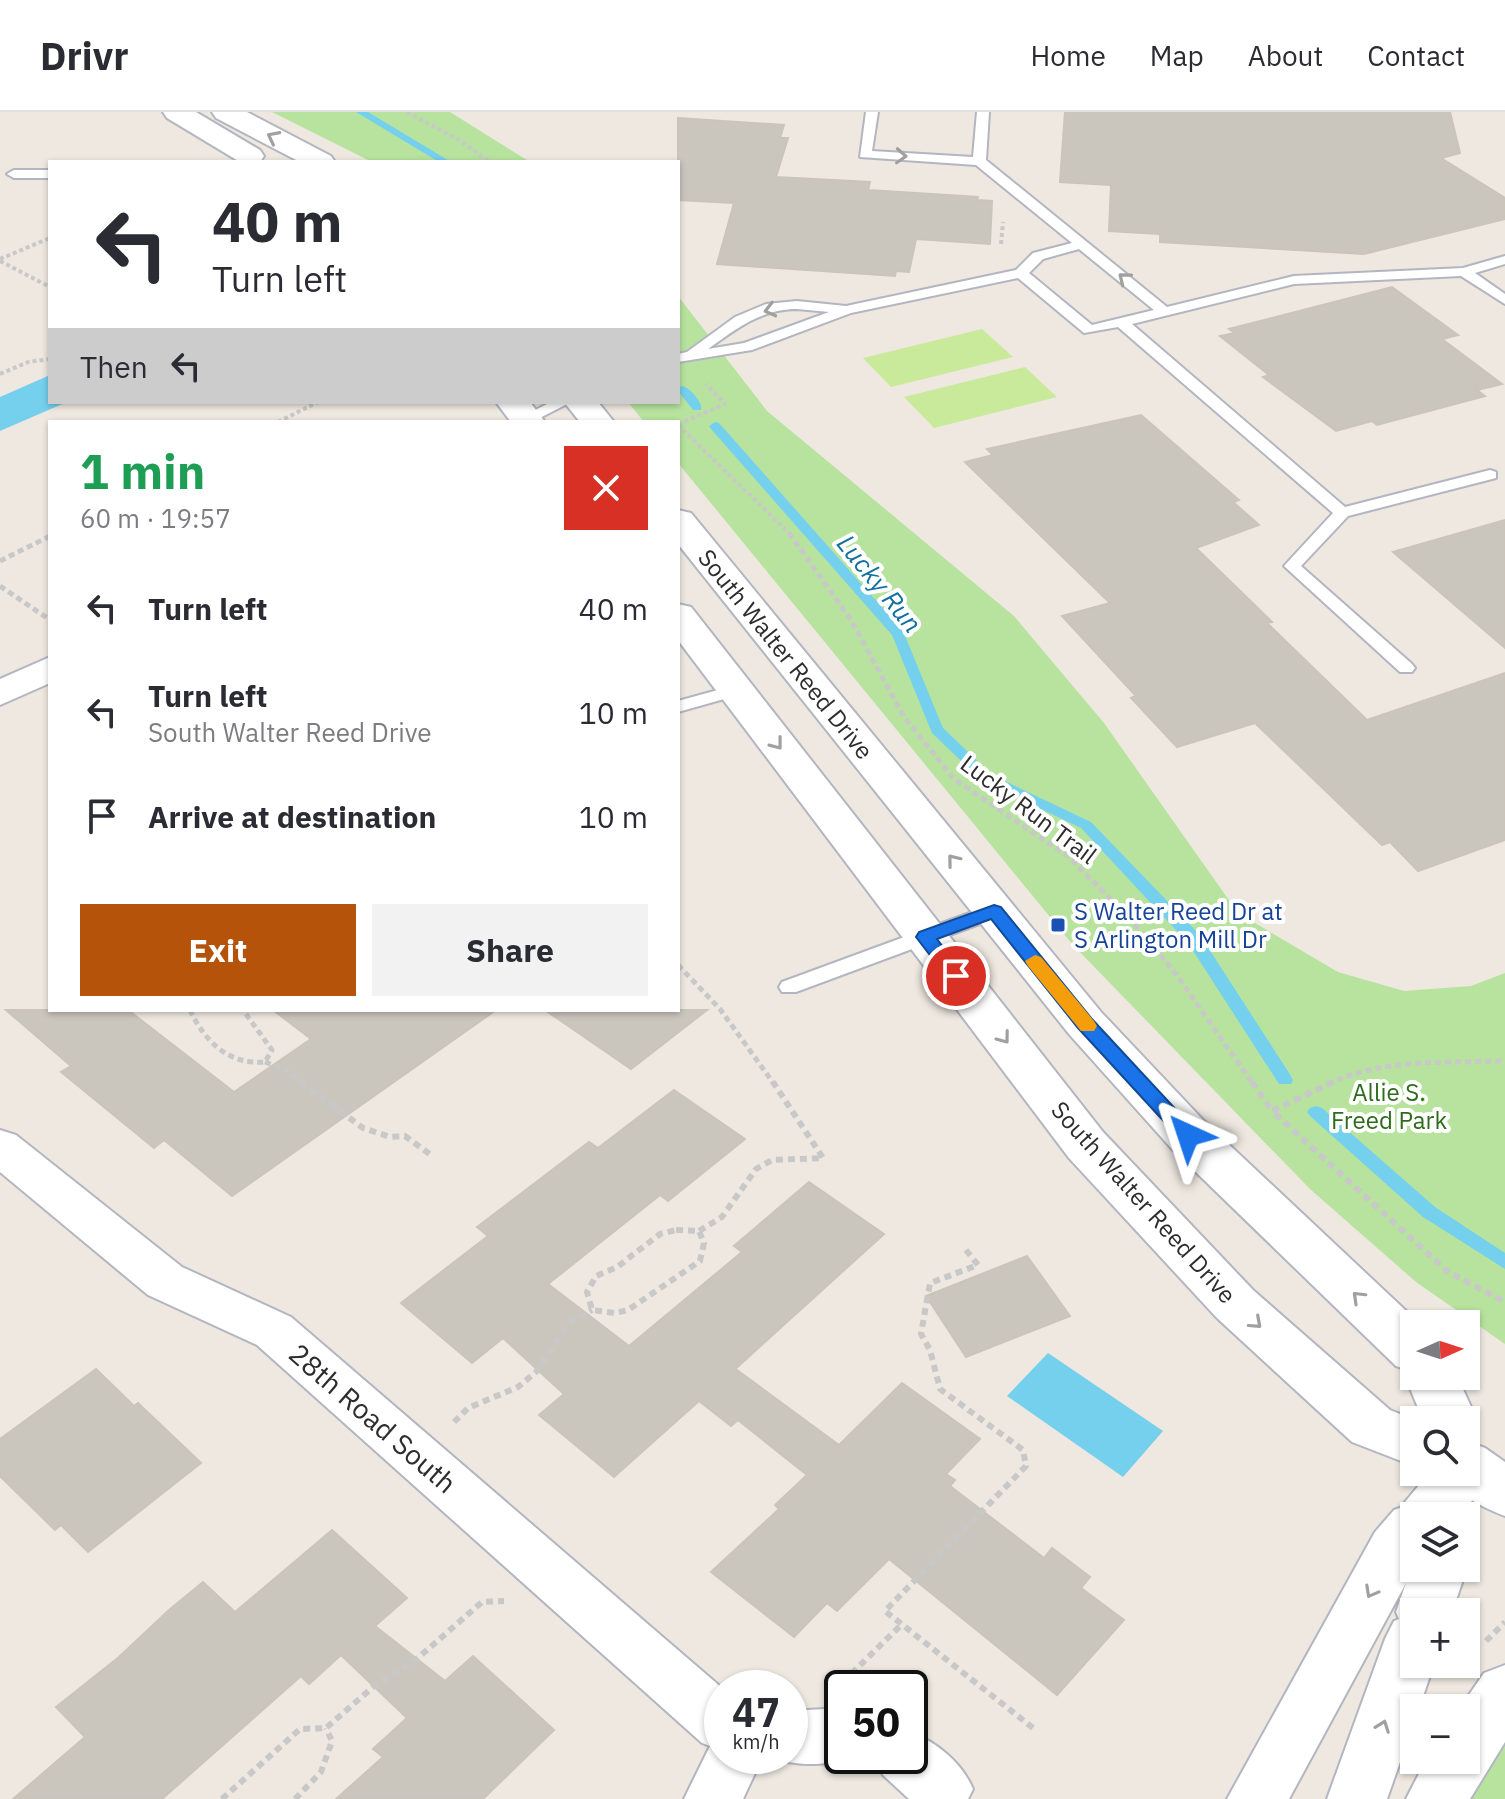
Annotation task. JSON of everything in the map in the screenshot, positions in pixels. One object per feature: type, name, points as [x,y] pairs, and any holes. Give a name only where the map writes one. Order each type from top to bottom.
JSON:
[{"type":"main road","points":[[177,112],[256,160]]},
{"type":"main road","points":[[226,112],[308,160]]},
{"type":"main road","points":[[583,404],[595,420]]},
{"type":"main road","name":"South Walter Reed Drive","points":[[680,523],[1085,1023],[1188,1135],[1400,1338]]},
{"type":"main road","name":"South Walter Reed Drive","points":[[680,618],[1086,1145],[1235,1304],[1371,1426],[1400,1437]]},
{"type":"main road","points":[[1436,1502],[1450,1486]]},
{"type":"main road","points":[[1257,1799],[1400,1543]]},
{"type":"main road","points":[[1357,1799],[1400,1678]]},
{"type":"main road","points":[[1480,1729],[1505,1692]]},
{"type":"main road","points":[[1436,1799],[1451,1774]]},
{"type":"street","points":[[0,694],[48,669]]},
{"type":"street","name":"28th Road South","points":[[0,1147],[165,1281],[274,1331],[704,1708]]},
{"type":"street","points":[[713,1799],[725,1774]]},
{"type":"street","points":[[925,1774],[944,1789],[938,1799]]},
{"type":"lane","points":[[872,112],[865,154],[979,161],[1164,311]]},
{"type":"lane","points":[[979,161],[983,112]]},
{"type":"lane","points":[[14,174],[48,174]]},
{"type":"lane","points":[[684,356],[747,347],[847,310],[1021,273],[1038,256],[1083,244]]},
{"type":"lane","points":[[1021,273],[1089,330],[1294,280],[1464,272],[1505,260]]},
{"type":"lane","points":[[1464,272],[1505,300]]},
{"type":"lane","points":[[684,356],[737,322],[771,307],[847,310]]},
{"type":"lane","points":[[1121,322],[1342,513]]},
{"type":"lane","points":[[522,416],[557,404]]},
{"type":"lane","points":[[1406,668],[1292,566],[1342,513],[1490,475]]},
{"type":"lane","points":[[680,706],[736,690]]},
{"type":"lane","points":[[789,987],[994,911]]},
{"type":"path","points":[[407,112],[459,140],[487,160]]},
{"type":"path","points":[[0,260],[48,239]]},
{"type":"path","points":[[0,260],[48,286]]},
{"type":"path","points":[[0,374],[28,362],[48,359]]},
{"type":"path","points":[[282,420],[314,404]]},
{"type":"path","name":"Lucky Run Trail","points":[[680,427],[798,541],[851,620],[904,717],[954,779],[1069,857],[1132,921],[1176,974],[1272,1111],[1447,1271],[1505,1302]]},
{"type":"path","points":[[0,561],[48,537]]},
{"type":"path","points":[[0,586],[48,619]]},
{"type":"path","points":[[592,1310],[587,1292],[596,1276],[617,1267],[660,1234],[676,1230],[699,1231],[722,1217],[756,1169],[772,1160],[823,1158],[735,1026],[710,995],[680,967]]},
{"type":"path","points":[[191,1012],[200,1030],[242,1063],[265,1062],[287,1070],[334,1109],[363,1128],[390,1137],[405,1136],[431,1155]]},
{"type":"path","points":[[244,1012],[272,1050],[265,1062]]},
{"type":"path","points":[[1272,1111],[1343,1077],[1401,1065],[1505,1061]]},
{"type":"path","points":[[417,1456],[468,1408],[518,1387],[536,1372],[569,1323],[592,1310],[614,1314],[633,1309],[651,1291],[700,1261],[704,1243],[699,1231]]},
{"type":"path","points":[[966,1250],[978,1265],[930,1283],[921,1334],[930,1350],[940,1389],[1023,1450],[1026,1466],[885,1611],[1033,1728]]},
{"type":"path","points":[[222,1799],[300,1729],[326,1728],[373,1687],[411,1664],[482,1602],[519,1601],[550,1573]]},
{"type":"path","points":[[869,1670],[902,1624]]},
{"type":"path","points":[[295,1799],[321,1772],[332,1741],[326,1728]]},
{"type":"green space","points":[[272,112],[450,112],[527,160],[368,160]]},
{"type":"green space","name":"Allie S. Freed Park","points":[[680,299],[767,411],[1014,616],[1104,723],[1238,913],[1338,972],[1404,991],[1471,986],[1505,973],[1505,1344],[1480,1327],[1480,1310],[1456,1310],[1416,1282],[1310,1189],[1073,945],[680,465],[680,420],[642,420],[630,404],[680,404]]},
{"type":"green space","points":[[982,329],[1013,357],[891,387],[863,358]]},
{"type":"green space","points":[[1025,367],[1057,397],[934,428],[904,397]]},
{"type":"green space","points":[[1505,1739],[1505,1799],[1464,1799]]},
{"type":"water","points":[[48,376],[48,404],[62,404],[0,431],[0,397]]},
{"type":"water","points":[[1048,1353],[1163,1431],[1123,1477],[1007,1396]]},
{"type":"building","points":[[1065,112],[1450,112],[1460,153],[1441,158],[1505,198],[1505,219],[1364,254],[1160,242],[1160,234],[1109,231],[1111,185],[1060,182]]},
{"type":"building","points":[[678,118],[784,125],[780,138],[788,138],[776,177],[870,182],[868,190],[978,197],[977,200],[992,201],[990,244],[916,239],[909,272],[896,271],[895,276],[717,264],[734,203],[680,200]]},
{"type":"building","points":[[1392,287],[1458,335],[1442,339],[1502,384],[1477,390],[1485,396],[1377,425],[1372,421],[1336,431],[1263,377],[1269,375],[1220,336],[1235,333],[1229,329]]},
{"type":"building","points":[[1141,415],[1239,500],[1233,502],[1259,525],[1196,548],[1272,622],[1267,623],[1367,720],[1505,673],[1505,840],[1418,871],[1390,842],[1382,845],[1255,723],[1177,747],[1131,698],[1136,696],[1062,616],[1110,603],[965,462],[993,455],[987,449]]},
{"type":"building","points":[[1505,520],[1505,648],[1393,552]]},
{"type":"building","points":[[6,1010],[131,1012],[234,1092],[311,1039],[276,1012],[493,1012],[232,1196],[164,1140],[154,1148],[61,1072],[71,1066]]},
{"type":"building","points":[[707,1010],[631,1069],[548,1012]]},
{"type":"building","points":[[674,1090],[745,1139],[668,1201],[660,1195],[548,1284],[629,1346],[742,1252],[734,1246],[809,1182],[884,1234],[733,1371],[737,1370],[839,1445],[902,1383],[980,1439],[946,1474],[955,1480],[950,1486],[1044,1558],[1052,1548],[1090,1577],[1081,1588],[1124,1620],[1057,1695],[889,1559],[837,1611],[827,1603],[794,1637],[711,1572],[779,1509],[775,1505],[807,1475],[738,1420],[731,1426],[699,1401],[614,1477],[539,1415],[564,1394],[503,1338],[472,1363],[401,1303],[488,1236],[477,1227],[589,1142],[598,1148]]},
{"type":"building","points":[[1027,1256],[1070,1316],[966,1357],[926,1296]]},
{"type":"building","points":[[96,1369],[134,1406],[138,1403],[201,1463],[88,1552],[61,1525],[55,1530],[0,1476],[0,1439]]},
{"type":"building","points":[[332,1530],[407,1598],[375,1626],[445,1681],[473,1656],[554,1730],[483,1799],[336,1799],[383,1757],[373,1749],[407,1718],[341,1655],[309,1684],[301,1676],[162,1799],[13,1799],[85,1737],[56,1707],[119,1657],[169,1610],[203,1582],[235,1612]]},
{"type":"waterway","name":"Lucky Run","points":[[361,112],[443,160]]},
{"type":"waterway","name":"Lucky Run","points":[[683,390],[697,407]]},
{"type":"waterway","name":"Lucky Run","points":[[715,426],[898,634],[937,730],[987,778],[1086,825],[1194,939],[1285,1080]]},
{"type":"waterway","name":"Lucky Run","points":[[1316,1112],[1429,1212],[1505,1262]]},
{"type":"slow traffic","points":[[1035,961],[1088,1026]]},
{"type":"place","name":"S Walter Reed Dr at S Arlington Mill Dr","points":[[1058,925]]},
{"type":"route","points":[[956,976],[925,937],[994,911],[1085,1023],[1188,1135]]}]
